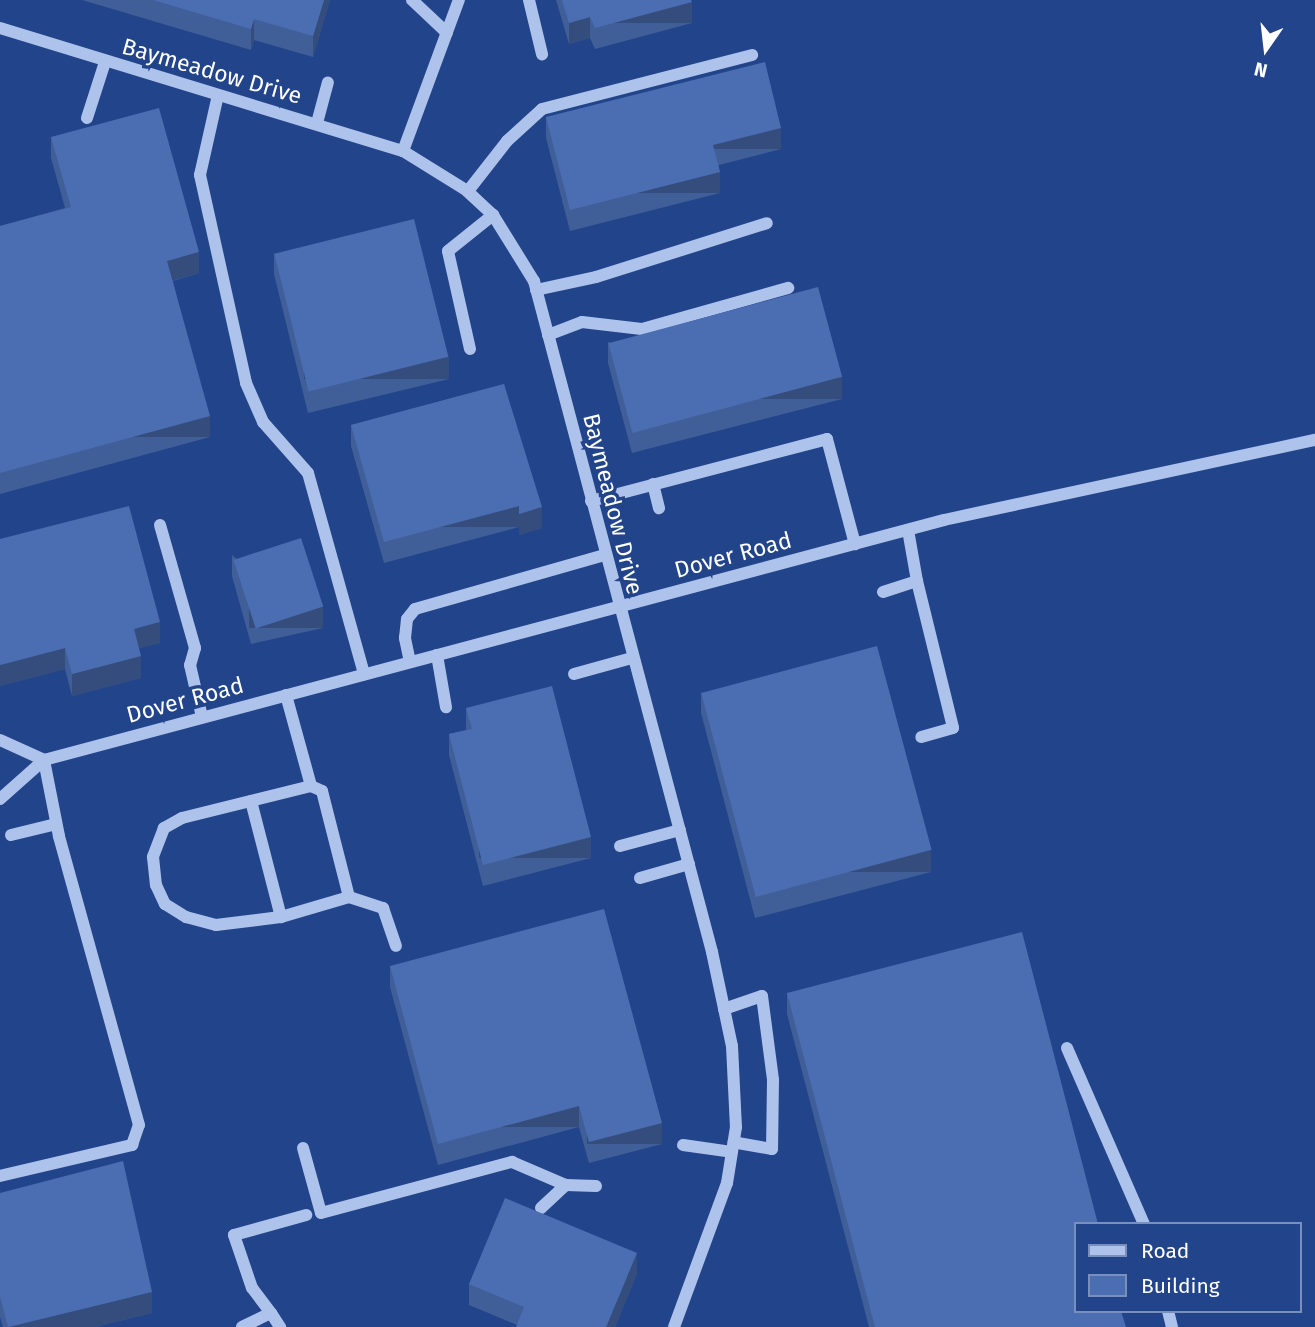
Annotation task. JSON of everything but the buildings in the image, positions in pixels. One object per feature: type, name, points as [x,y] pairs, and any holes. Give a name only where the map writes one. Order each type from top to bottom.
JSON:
[{"type":"street","points":[[412,0],[447,33]]},
{"type":"street","points":[[403,151],[459,0]]},
{"type":"street","points":[[529,0],[542,54]]},
{"type":"street","name":"Baymeadow Drive","points":[[0,28],[403,151],[468,191],[493,215],[536,290],[604,555],[689,864],[732,1045],[733,1147],[705,1254],[674,1327]]},
{"type":"street","points":[[468,191],[507,141],[542,109],[752,55]]},
{"type":"street","points":[[87,118],[105,62]]},
{"type":"street","points":[[317,123],[328,82]]},
{"type":"street","points":[[218,95],[200,175],[246,383],[263,422],[307,473],[364,674]]},
{"type":"street","points":[[470,349],[448,251],[493,215]]},
{"type":"street","points":[[536,290],[596,277],[767,223]]},
{"type":"street","points":[[548,335],[582,322],[642,328],[788,288]]},
{"type":"street","points":[[591,501],[827,439],[855,544]]},
{"type":"street","name":"Dover Road","points":[[44,760],[908,530],[1315,440]]},
{"type":"street","points":[[653,484],[659,508]]},
{"type":"street","points":[[160,525],[195,648],[190,665],[202,717]]},
{"type":"street","points":[[908,530],[917,581],[953,728],[921,737]]},
{"type":"street","points":[[410,662],[405,638],[407,619],[415,609],[604,555]]},
{"type":"street","points":[[883,592],[917,581]]},
{"type":"street","points":[[437,655],[446,707]]},
{"type":"street","points":[[574,674],[632,658]]},
{"type":"street","points":[[286,695],[311,786]]},
{"type":"street","points":[[0,740],[44,760]]},
{"type":"street","points":[[0,799],[44,760]]},
{"type":"street","points":[[0,1176],[132,1145],[138,1136],[139,1125],[56,824],[44,760]]},
{"type":"street","points":[[349,897],[322,791],[311,786],[183,818],[164,828],[153,857],[156,885],[165,904],[186,917],[216,925],[281,918],[349,897],[383,908],[396,946]]},
{"type":"street","points":[[251,801],[281,918]]},
{"type":"street","points":[[11,835],[56,824]]},
{"type":"street","points":[[620,846],[680,830]]},
{"type":"street","points":[[640,878],[689,864]]},
{"type":"street","points":[[683,1145],[772,1149],[773,1080],[762,996],[724,1009]]},
{"type":"street","points":[[1066,1048],[1143,1222]]},
{"type":"street","points":[[303,1148],[321,1213],[512,1162],[566,1185],[596,1186]]},
{"type":"street","points":[[541,1208],[566,1185]]},
{"type":"street","points":[[280,1327],[252,1288],[234,1236],[306,1215]]},
{"type":"street","points":[[242,1327],[271,1313]]}]
